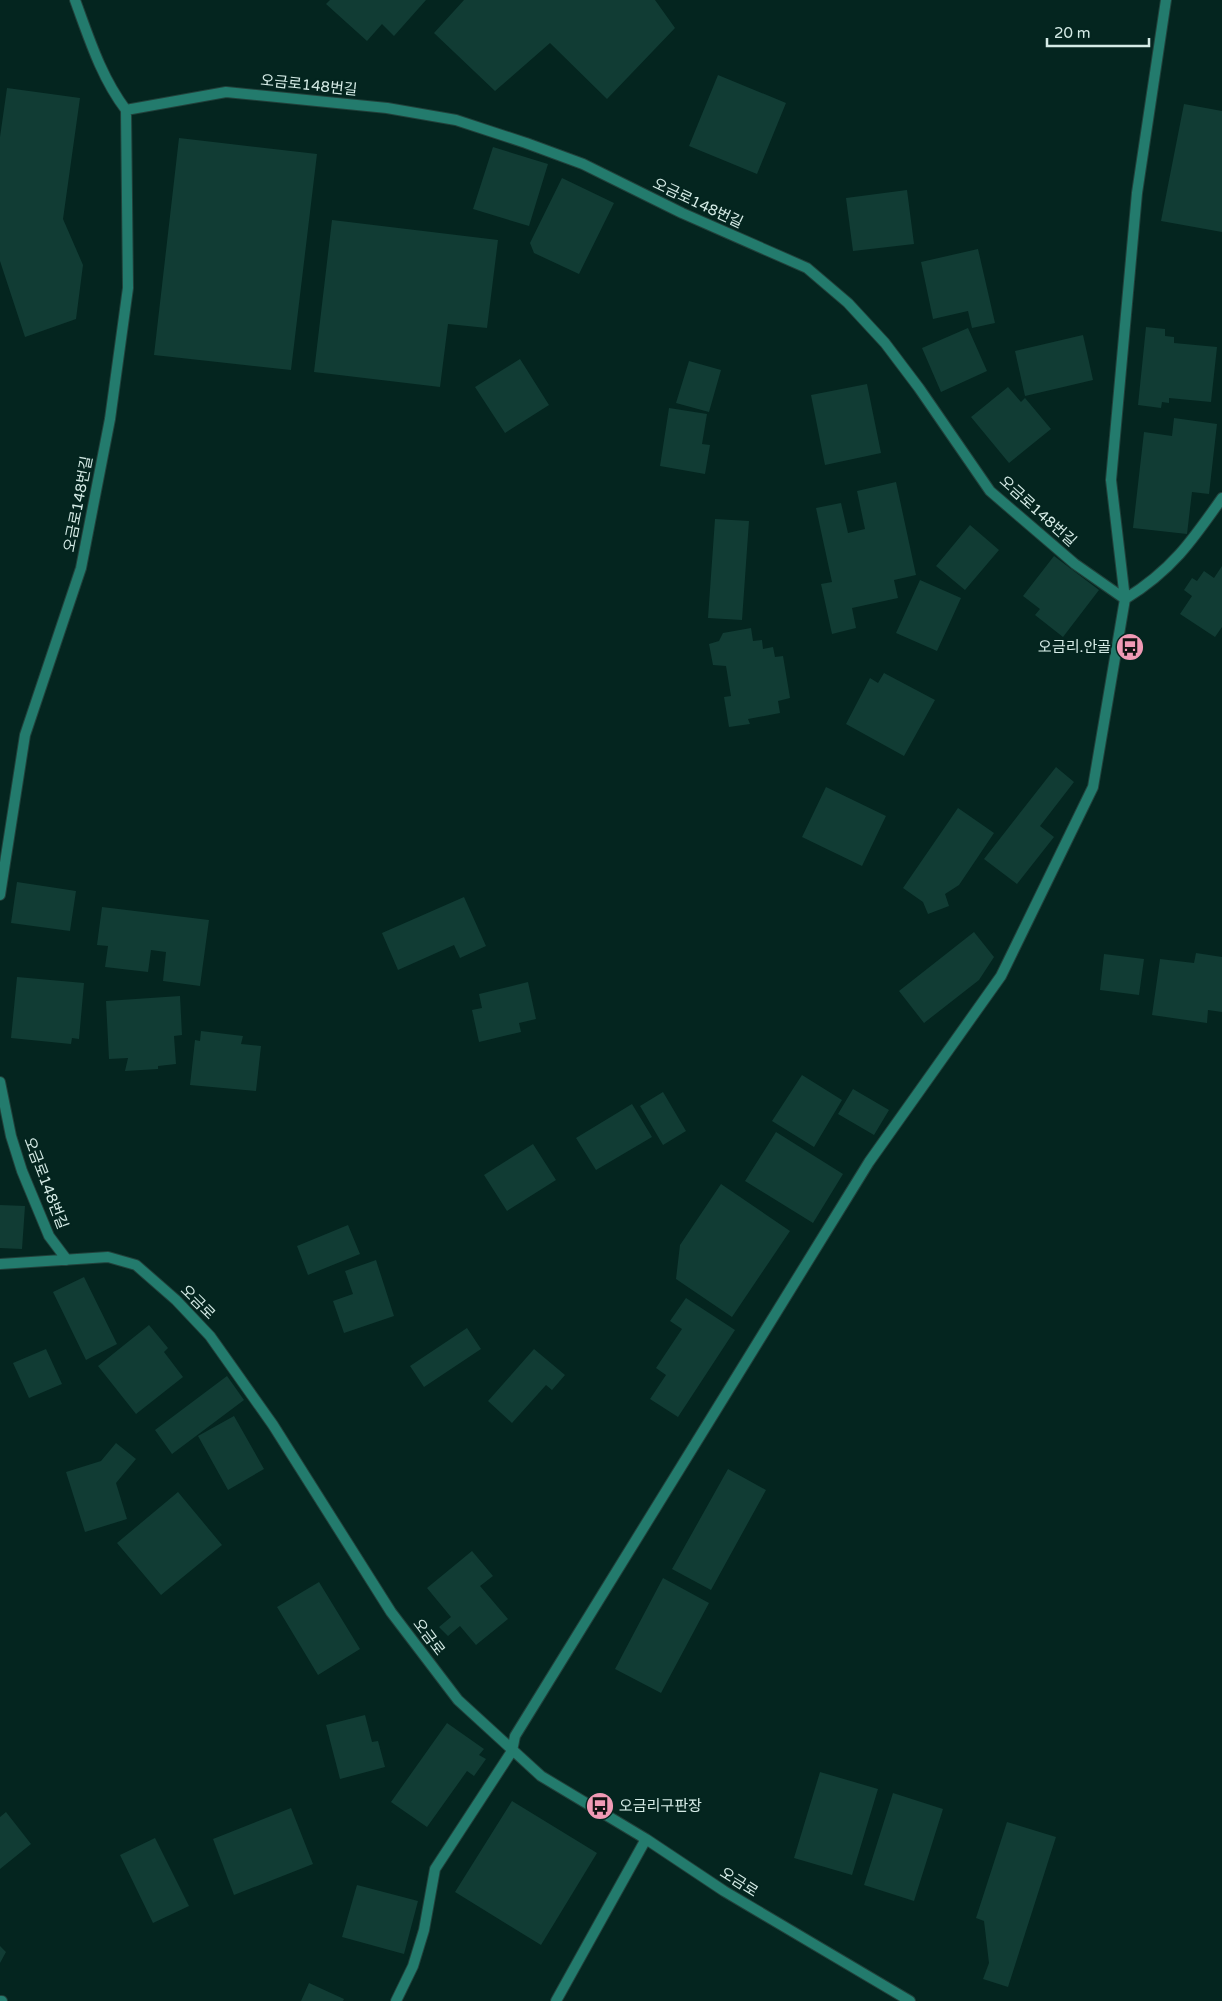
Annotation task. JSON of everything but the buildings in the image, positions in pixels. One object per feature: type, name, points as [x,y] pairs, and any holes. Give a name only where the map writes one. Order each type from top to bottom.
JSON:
[{"type":"street","points":[[75,0],[100,68],[114,95],[126,110]]},
{"type":"street","points":[[396,2001],[413,1966],[424,1930],[435,1868],[512,1751],[515,1736],[868,1162],[1001,976],[1093,787],[1126,599],[1111,480],[1137,193],[1166,0]]},
{"type":"street","name":"오금로148번길","points":[[0,894],[25,735],[81,568],[110,419],[128,288],[126,110],[226,92],[387,108],[456,120],[583,164],[682,213],[807,268],[848,303],[885,343],[919,388],[990,491],[1075,564],[1126,599]]},
{"type":"street","points":[[1126,599],[1147,585],[1177,559],[1222,498]]},
{"type":"street","name":"오금로148번길","points":[[0,1082],[11,1136],[22,1171],[49,1236],[67,1260]]},
{"type":"street","name":"오금로","points":[[0,1264],[108,1258],[136,1265],[176,1300],[210,1336],[273,1425],[391,1612],[458,1700],[541,1776],[646,1839],[724,1891],[910,2001]]},
{"type":"street","points":[[556,2001],[646,1839]]},
{"type":"place","name":"오금리.안골","points":[[1130,647]]},
{"type":"place","name":"오금리구판장","points":[[600,1806]]}]
